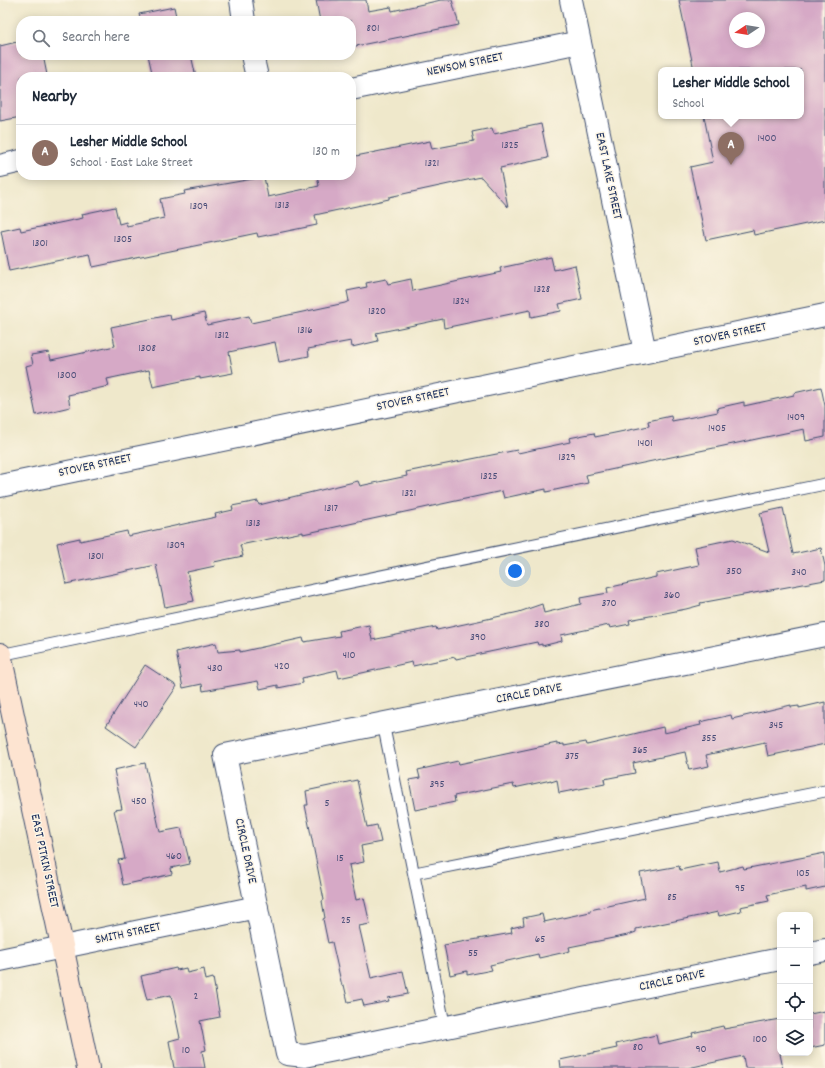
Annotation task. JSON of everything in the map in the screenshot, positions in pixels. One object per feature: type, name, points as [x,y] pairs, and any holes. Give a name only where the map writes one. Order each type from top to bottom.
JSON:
[{"type":"street","points":[[241,0],[243,16]]},
{"type":"street","name":"EAST LAKE STREET","points":[[571,0],[645,352]]},
{"type":"street","name":"NEWSOM STREET","points":[[356,88],[580,42]]},
{"type":"street","points":[[253,60],[256,72]]},
{"type":"street","points":[[0,166],[16,162]]},
{"type":"street","name":"STOVER STREET","points":[[0,486],[825,315]]},
{"type":"street","name":"CIRCLE DRIVE","points":[[777,960],[305,1056],[287,1054],[225,755],[825,635]]},
{"type":"street","name":"EAST PITKIN STREET","points":[[0,655],[88,1068]]},
{"type":"street","name":"SMITH STREET","points":[[0,960],[257,907]]},
{"type":"street","points":[[813,952],[825,950]]},
{"type":"lane","points":[[0,655],[825,484]]},
{"type":"lane","points":[[384,723],[445,1028]]},
{"type":"lane","points":[[415,873],[825,791]]},
{"type":"building","points":[[316,0],[366,0],[368,11],[391,7],[392,11],[441,0],[452,0],[459,25],[356,46],[356,16],[319,16]]},
{"type":"building","points":[[679,0],[825,0],[825,220],[754,235],[753,230],[706,240],[690,167],[713,162],[705,119],[804,119],[804,67],[693,67]]},
{"type":"building","points":[[174,7],[176,16],[140,16],[139,14]]},
{"type":"building","points":[[16,42],[16,60],[44,60],[46,72],[16,72],[16,118],[0,121],[0,46]]},
{"type":"building","points":[[149,60],[192,60],[195,72],[152,72]]},
{"type":"building","points":[[541,124],[548,158],[500,168],[508,207],[481,177],[315,215],[317,225],[258,237],[257,233],[93,267],[90,254],[9,271],[1,231],[20,227],[21,231],[83,218],[82,214],[115,207],[119,224],[126,222],[127,226],[164,218],[160,199],[185,194],[184,191],[247,180],[265,180],[268,197],[319,186],[318,180],[356,180],[356,156],[430,141],[432,149],[474,141],[472,132],[492,128],[494,134]]},
{"type":"building","points":[[551,257],[554,270],[575,265],[582,299],[559,304],[561,311],[531,317],[530,310],[444,328],[443,319],[376,333],[378,341],[352,347],[351,341],[308,349],[309,356],[279,362],[275,342],[229,352],[233,373],[200,379],[200,377],[153,387],[149,370],[107,379],[109,386],[68,395],[70,407],[36,415],[26,366],[33,364],[31,355],[49,352],[51,360],[115,346],[111,327],[170,315],[171,320],[204,313],[207,325],[249,316],[251,323],[345,303],[349,301],[347,291],[367,287],[366,283],[386,279],[388,284],[411,279],[413,291],[501,272],[500,268]]},
{"type":"building","points":[[821,387],[825,406],[825,437],[806,441],[804,429],[586,475],[588,483],[546,492],[546,489],[504,498],[502,491],[303,534],[303,532],[240,545],[243,556],[214,562],[215,566],[187,572],[194,601],[165,607],[156,565],[66,584],[57,543],[80,538],[80,541],[127,531],[128,536],[216,517],[215,514],[233,510],[232,506],[258,501],[259,505],[358,481],[360,486],[407,476],[406,472],[517,450],[518,453],[570,442],[569,438],[594,433],[595,437],[649,426],[648,421],[671,416],[672,421],[718,412],[717,408],[744,402],[744,406],[794,395],[794,393]]},
{"type":"building","points":[[783,508],[793,554],[821,548],[825,566],[825,580],[700,603],[701,605],[686,609],[629,620],[630,624],[610,628],[609,625],[561,635],[562,641],[542,646],[542,644],[538,645],[537,642],[456,659],[455,657],[413,666],[412,662],[339,678],[337,670],[302,678],[303,683],[278,688],[278,685],[260,689],[258,681],[203,691],[202,684],[183,688],[176,652],[216,643],[218,652],[240,650],[240,652],[303,638],[304,642],[340,636],[339,631],[369,625],[372,640],[436,627],[437,630],[519,612],[542,604],[544,613],[581,604],[580,598],[608,593],[607,588],[656,577],[656,574],[699,565],[695,547],[733,539],[769,552],[760,513]]},
{"type":"building","points":[[145,665],[177,686],[136,747],[106,726]]},
{"type":"building","points":[[825,702],[825,744],[768,756],[765,742],[706,755],[709,766],[689,770],[685,752],[633,763],[635,773],[604,779],[605,784],[559,793],[557,780],[514,788],[513,784],[454,796],[455,802],[415,810],[409,780],[420,778],[418,770],[458,761],[459,764],[557,743],[557,745],[564,744],[564,746],[586,742],[587,745],[663,727],[664,733],[701,725],[700,722],[731,715],[732,719],[791,705],[791,707],[799,706],[799,708]]},
{"type":"building","points":[[145,763],[160,832],[181,828],[190,864],[171,868],[172,874],[123,885],[118,860],[125,859],[114,810],[122,809],[114,770]]},
{"type":"building","points":[[357,780],[367,827],[377,825],[381,842],[361,846],[364,862],[349,865],[356,900],[364,898],[370,924],[359,926],[371,978],[403,971],[408,994],[388,998],[389,1001],[364,1006],[362,999],[348,1002],[344,985],[342,986],[332,942],[328,943],[323,919],[325,918],[322,901],[324,900],[305,805],[308,805],[306,791]]},
{"type":"building","points":[[825,853],[825,887],[806,891],[806,887],[767,895],[769,901],[740,907],[741,911],[719,916],[718,912],[636,929],[636,932],[628,935],[569,947],[570,951],[539,958],[538,954],[490,965],[492,970],[467,975],[467,971],[450,975],[444,945],[512,933],[511,928],[524,925],[523,918],[542,914],[544,922],[645,898],[640,873],[679,866],[680,870],[718,862],[720,872],[743,866],[744,869]]},
{"type":"building","points":[[176,968],[177,970],[186,968],[187,973],[204,969],[206,980],[213,978],[220,1017],[200,1021],[206,1050],[202,1051],[205,1068],[174,1068],[169,1041],[180,1038],[171,995],[147,1000],[141,976]]},
{"type":"building","points":[[825,1011],[825,1045],[813,1047],[813,1020],[813,1013]]},
{"type":"building","points":[[777,1020],[777,1056],[780,1056],[783,1068],[745,1068],[743,1056],[688,1068],[561,1068],[560,1060],[617,1048],[616,1044],[656,1035],[658,1044],[693,1036],[692,1033],[723,1026],[724,1029]]},
{"type":"place","name":"Lesher Middle School","points":[[731,165]]}]
